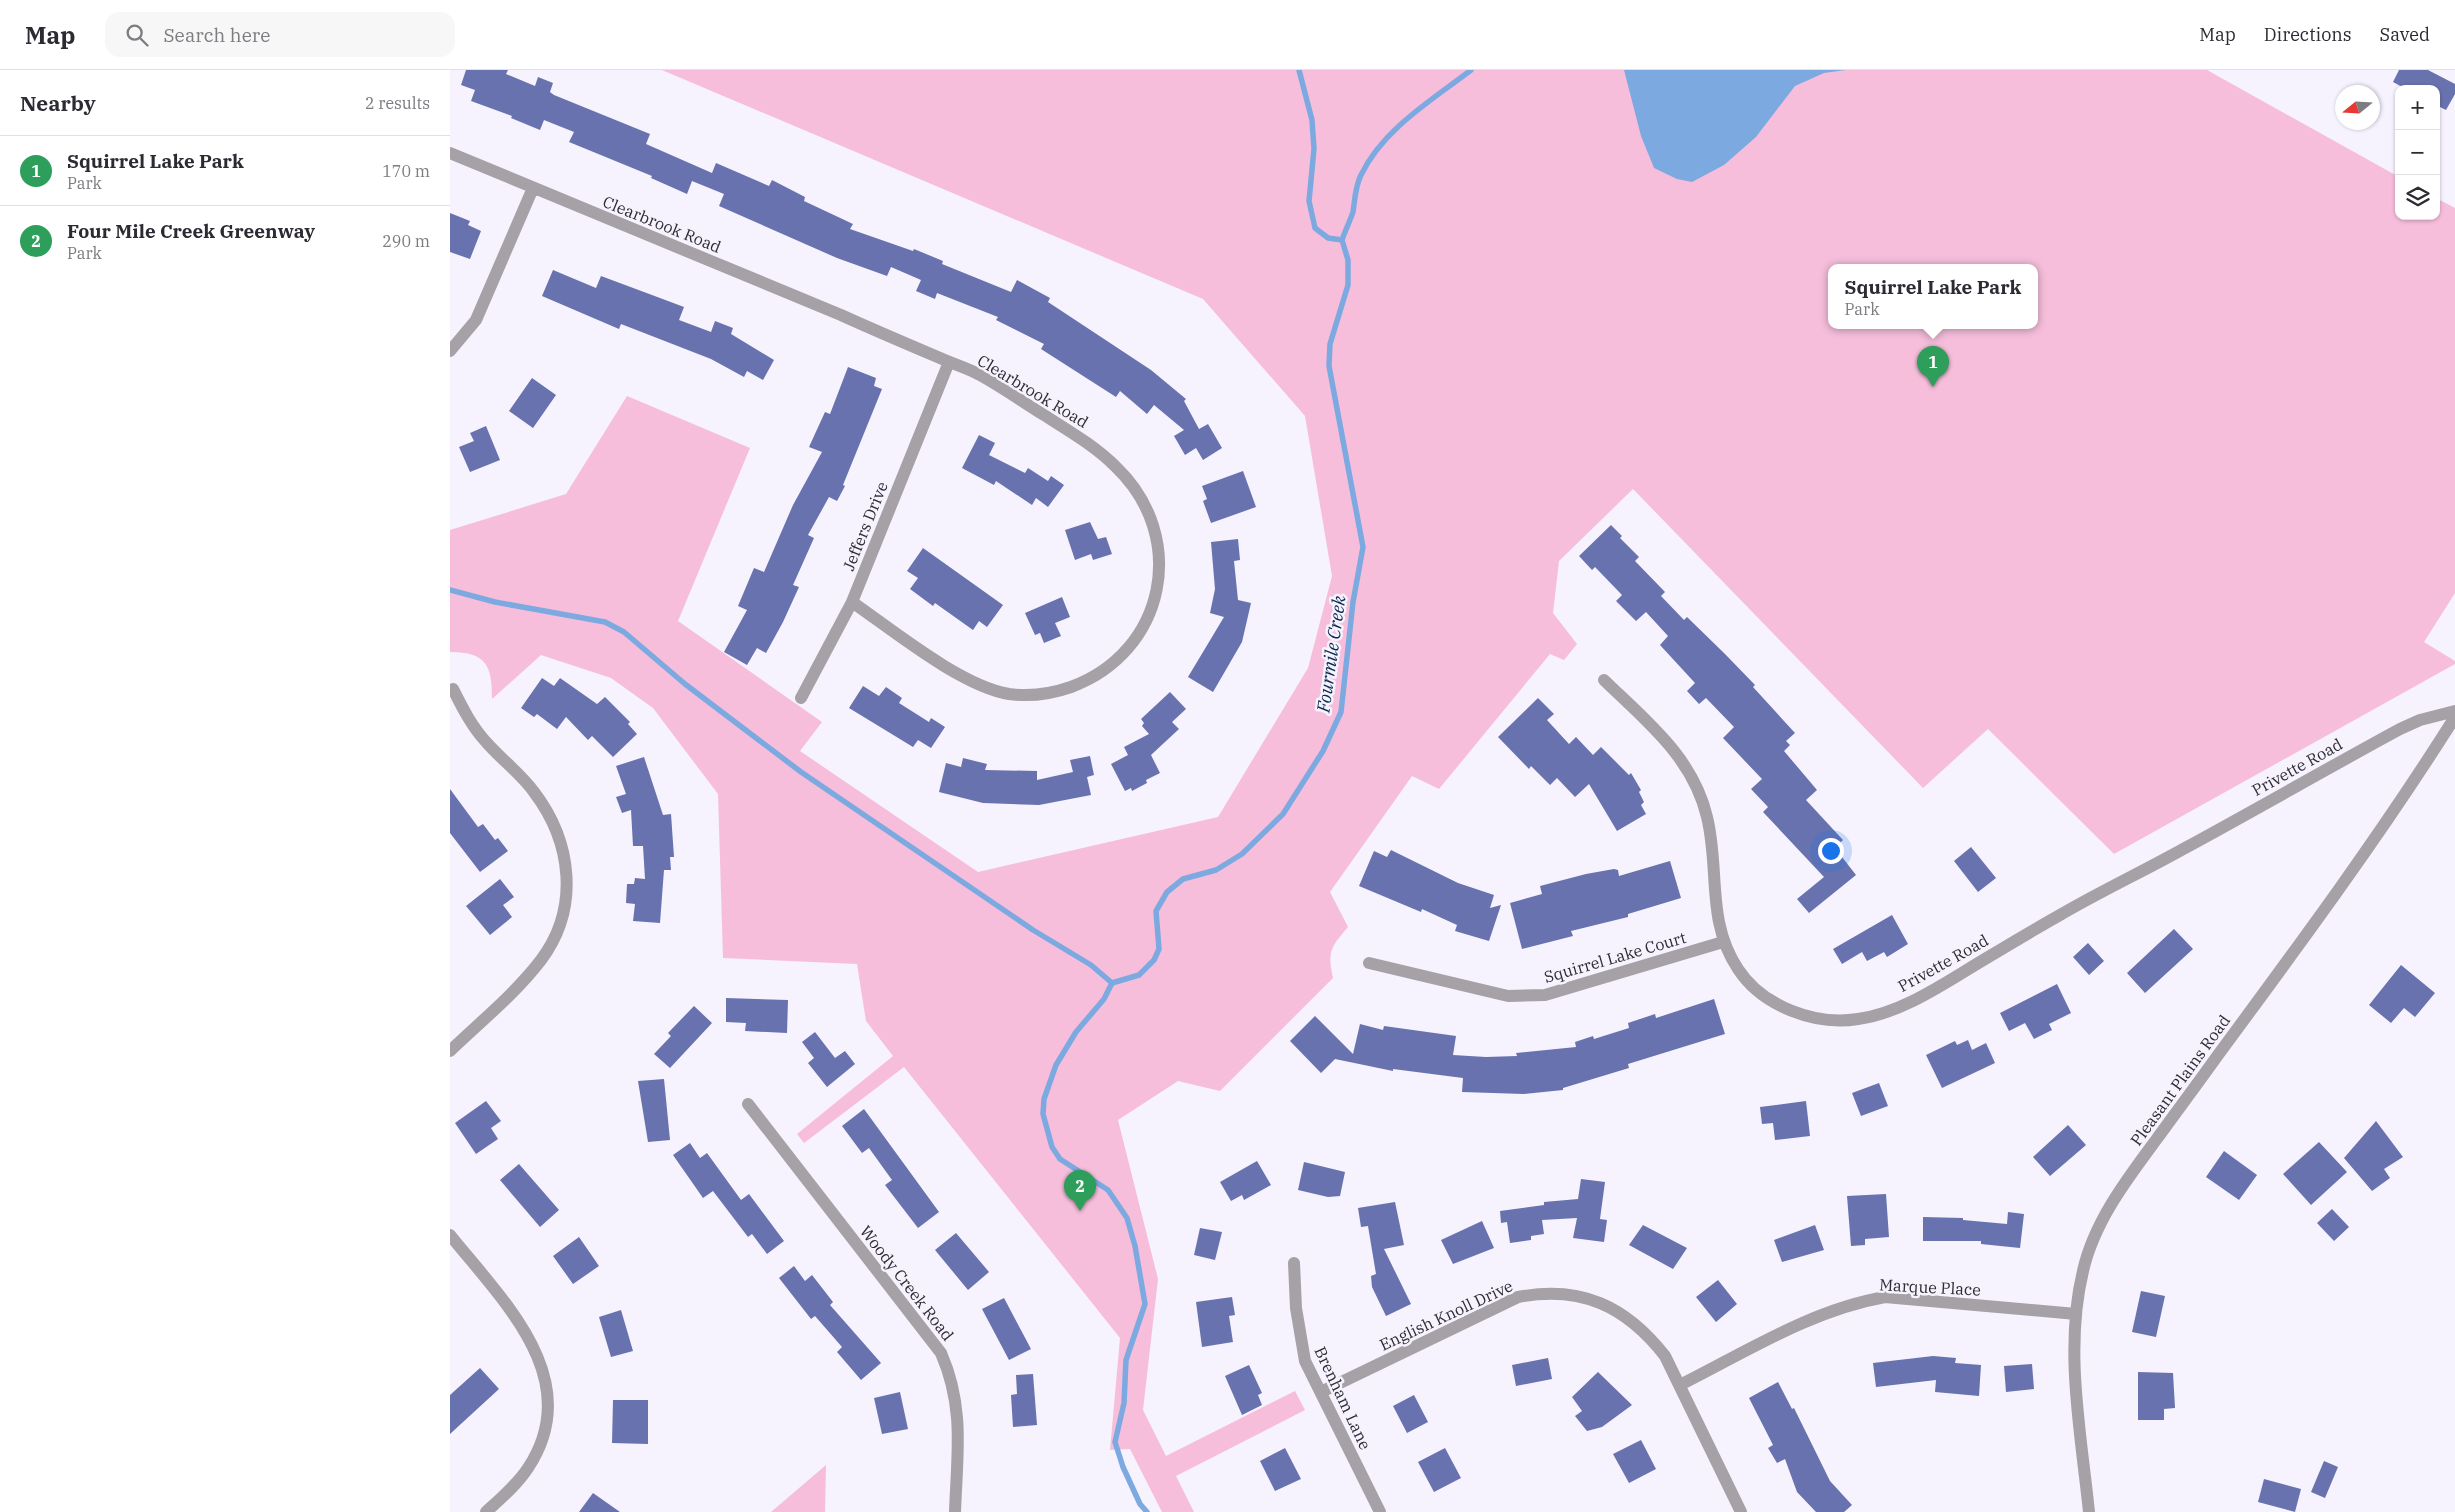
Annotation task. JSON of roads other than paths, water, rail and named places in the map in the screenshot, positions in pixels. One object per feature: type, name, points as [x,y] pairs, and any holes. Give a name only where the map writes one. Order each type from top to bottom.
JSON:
[{"type":"street","name":"Clearbrook Road","points":[[450,153],[978,374],[1085,441],[1117,468],[1141,496],[1154,524],[1159,556],[1158,588],[1151,614],[1128,649],[1111,667],[1090,680],[1053,693],[1010,694],[982,687],[950,669],[852,602]]},
{"type":"street","points":[[450,351],[476,320],[533,188]]},
{"type":"street","name":"Jeffers Drive","points":[[800,698],[852,602],[949,362]]},
{"type":"street","name":"Privette Road","points":[[1604,680],[1674,749],[1694,781],[1707,815],[1713,847],[1715,904],[1723,942],[1739,972],[1768,1000],[1811,1018],[1856,1020],[1890,1011],[1946,983],[2063,913],[2400,729],[2420,720],[2455,711]]},
{"type":"street","points":[[450,1051],[541,960],[557,932],[564,910],[567,885],[565,852],[548,812],[533,790],[488,744],[468,719],[453,689]]},
{"type":"street","name":"Pleasant Plains Road","points":[[2089,1512],[2076,1385],[2076,1314],[2083,1268],[2092,1242],[2121,1188],[2302,941],[2420,773],[2455,717]]},
{"type":"street","name":"Squirrel Lake Court","points":[[1369,963],[1508,996],[1545,995],[1723,942]]},
{"type":"street","name":"Woody Creek Road","points":[[748,1104],[941,1353],[950,1375],[958,1416],[955,1512]]},
{"type":"street","points":[[450,1235],[527,1336],[543,1367],[546,1380],[548,1398],[544,1432],[535,1456],[517,1482],[486,1512]]},
{"type":"street","name":"Brenham Lane","points":[[1294,1263],[1300,1342],[1304,1361],[1380,1512]]},
{"type":"street","name":"English Knoll Drive","points":[[1321,1392],[1518,1297],[1536,1294],[1576,1296],[1608,1305],[1622,1312],[1649,1336],[1665,1356],[1742,1512]]},
{"type":"street","name":"Marque Place","points":[[1680,1385],[1794,1328],[1853,1302],[1885,1297],[2076,1314]]},
{"type":"water","points":[[1624,70],[1846,70],[1824,73],[1795,86],[1756,137],[1724,165],[1692,182],[1677,179],[1654,168],[1641,136]]},
{"type":"waterway","name":"Fourmile Creek","points":[[1299,70],[1312,120],[1314,149],[1309,201],[1315,228],[1328,238],[1342,240]]},
{"type":"waterway","points":[[1342,240],[1353,212],[1361,175],[1382,143],[1410,116],[1471,70]]},
{"type":"waterway","name":"Fourmile Creek","points":[[1147,1512],[1140,1504],[1123,1467],[1115,1442],[1124,1403],[1126,1360],[1145,1304],[1135,1246],[1127,1218],[1108,1190],[1060,1159],[1052,1147],[1043,1114],[1044,1099],[1056,1065],[1076,1032],[1104,999],[1112,983],[1139,975],[1154,960],[1159,949],[1156,911],[1167,892],[1183,879],[1216,870],[1242,854],[1283,814],[1323,751],[1341,712],[1353,602],[1363,547],[1329,366],[1330,344],[1348,285],[1348,260],[1342,240]]},
{"type":"waterway","points":[[450,590],[495,602],[605,622],[624,632],[685,684],[801,772],[1033,930],[1091,965],[1112,983]]},
{"type":"place","name":"Squirrel Lake Park","points":[[1933,387]]},
{"type":"place","name":"Four Mile Creek Greenway","points":[[1080,1211]]}]
